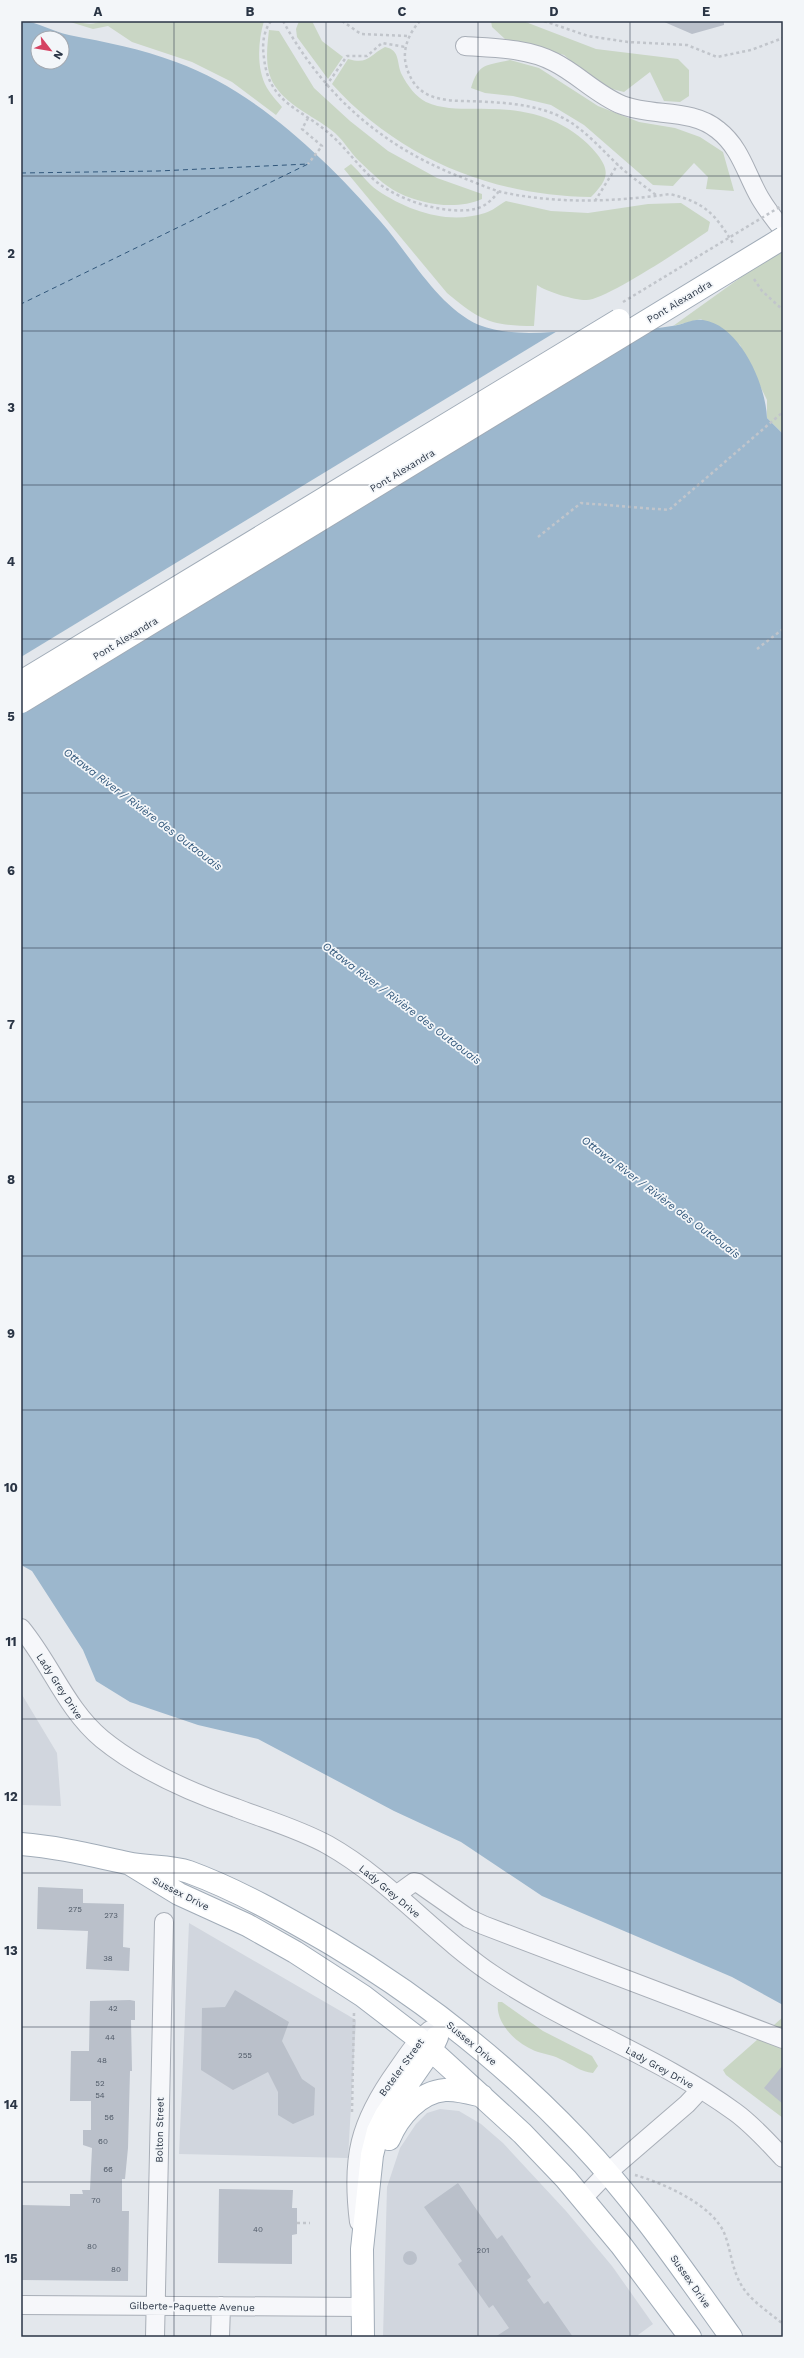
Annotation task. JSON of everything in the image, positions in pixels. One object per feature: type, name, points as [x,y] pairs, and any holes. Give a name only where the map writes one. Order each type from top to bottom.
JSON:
[{"type":"main road","points":[[21,682],[783,221]]},
{"type":"main road","name":"Pont Alexandra","points":[[21,702],[783,238]]},
{"type":"main road","name":"Sussex Drive","points":[[21,1844],[77,1850],[128,1864],[164,1866],[188,1872],[266,1908],[351,1956],[444,2019],[515,2079],[580,2142],[674,2257],[730,2337]]},
{"type":"main road","name":"Sussex Drive","points":[[128,1864],[179,1894],[247,1926],[295,1952],[363,1996],[425,2045],[532,2143],[621,2245],[690,2337]]},
{"type":"main road","name":"Boteler Street","points":[[363,2337],[362,2249],[372,2155],[378,2132],[396,2098],[425,2045],[444,2019]]},
{"type":"main road","points":[[368,2197],[392,2131],[403,2115],[419,2101],[435,2092],[445,2090],[460,2091],[482,2096]]},
{"type":"street","points":[[465,46],[536,54],[554,62],[591,88],[622,105],[639,110],[683,116],[707,122],[727,138],[736,150],[760,199],[783,230]]},
{"type":"street","name":"Lady Grey Drive","points":[[21,1628],[49,1667],[78,1715],[98,1735],[121,1753],[165,1777],[203,1794],[292,1828],[328,1845],[357,1863],[439,1933],[491,1974],[516,1990],[700,2090],[748,2122],[783,2158]]},
{"type":"street","points":[[396,1895],[414,1882],[418,1883],[468,1918],[483,1926],[783,2039]]},
{"type":"street","name":"Bolton Street","points":[[155,2337],[164,1922]]},
{"type":"street","name":"Boteler Street","points":[[362,2249],[356,2193],[356,2166],[361,2137],[370,2113],[387,2084],[425,2045]]},
{"type":"street","name":"Lady Grey Drive","points":[[582,2199],[606,2172],[687,2104],[700,2090]]},
{"type":"street","name":"Gilberte-Paquette Avenue","points":[[21,2304],[362,2308]]},
{"type":"street","points":[[220,2337],[221,2306]]},
{"type":"path","points":[[271,21],[263,39],[267,77],[278,95],[332,135],[376,181],[399,197],[457,210],[476,209],[493,199],[499,191]]},
{"type":"path","points":[[283,21],[302,54],[326,86],[371,128],[394,144],[451,173],[499,191],[557,200],[594,202],[670,194],[694,200],[706,207],[717,218],[735,247]]},
{"type":"path","points":[[342,21],[362,34],[409,36]]},
{"type":"path","points":[[420,21],[409,36],[405,47],[408,72],[418,87],[427,94],[439,100],[451,102],[486,102],[524,106],[557,115],[592,138],[618,164],[656,196]]},
{"type":"path","points":[[544,21],[588,36],[628,42],[687,45],[717,57],[751,50],[783,38]]},
{"type":"path","points":[[326,86],[347,56],[367,56],[382,43],[405,47]]},
{"type":"path","points":[[308,118],[302,129],[322,146],[308,164]]},
{"type":"path","points":[[594,202],[604,190],[618,164]]},
{"type":"path","points":[[752,276],[762,291],[783,310]]},
{"type":"path","points":[[538,537],[581,503],[669,510],[783,412]]},
{"type":"path","points":[[757,649],[783,628]]},
{"type":"path","points":[[352,2118],[354,2012]]},
{"type":"path","points":[[634,2174],[681,2194],[712,2216],[724,2233],[732,2267],[746,2292],[783,2324]]},
{"type":"path","points":[[297,2223],[310,2223]]},
{"type":"shaded area","points":[[21,1693],[57,1753],[61,1806],[21,1805]]},
{"type":"shaded area","points":[[189,1923],[356,2020],[348,2158],[179,2154]]},
{"type":"shaded area","points":[[440,2109],[459,2111],[481,2124],[503,2143],[566,2211],[612,2266],[653,2324],[638,2335],[639,2337],[383,2337],[387,2187],[400,2148],[416,2124],[427,2113]]},
{"type":"green space","points":[[67,21],[93,24],[101,21],[264,21],[259,46],[261,72],[267,88],[282,107],[276,115],[232,82],[192,62],[132,42],[108,26],[93,29]]},
{"type":"green space","points":[[299,21],[312,21],[322,41],[343,57],[328,79],[297,37],[296,29]]},
{"type":"green space","points":[[491,21],[523,21],[596,49],[678,59],[689,70],[689,96],[680,102],[664,101],[650,72],[624,92],[600,86],[564,55],[505,39],[492,27]]},
{"type":"green space","points":[[269,30],[279,31],[314,88],[350,121],[388,151],[437,178],[482,194],[482,199],[462,204],[440,205],[419,201],[393,190],[383,183],[359,161],[335,133],[295,106],[275,86],[269,73],[267,59]]},
{"type":"green space","points":[[385,47],[394,51],[406,83],[415,94],[426,102],[449,108],[520,111],[549,119],[575,133],[597,154],[602,161],[606,172],[600,186],[591,197],[554,195],[518,189],[483,180],[450,168],[417,152],[387,133],[358,110],[332,84],[348,59],[355,61],[365,60]]},
{"type":"green space","points":[[510,60],[539,68],[598,106],[639,122],[675,128],[700,137],[723,152],[734,191],[706,189],[708,177],[694,163],[673,186],[653,185],[584,125],[551,105],[513,96],[485,93],[471,88],[477,74],[484,66]]},
{"type":"green space","points":[[351,164],[367,181],[389,198],[415,210],[443,217],[471,216],[485,213],[506,201],[551,211],[588,213],[648,204],[681,203],[710,222],[708,231],[684,247],[647,271],[596,298],[586,300],[575,299],[554,293],[537,285],[534,326],[507,325],[486,320],[468,310],[447,293],[344,169]]},
{"type":"green space","points":[[783,247],[783,434],[767,418],[767,400],[740,345],[701,319],[673,326]]},
{"type":"green space","points":[[498,2002],[502,2002],[543,2031],[592,2056],[598,2066],[593,2073],[588,2072],[557,2057],[534,2051],[525,2046],[512,2036],[503,2024],[498,2009]]},
{"type":"green space","points":[[783,2017],[783,2118],[726,2075],[723,2070]]},
{"type":"water","name":"Ottawa River / Rivière des Outaouais","points":[[21,21],[27,21],[52,30],[30,30],[30,70],[70,70],[70,35],[123,46],[163,57],[206,75],[234,90],[288,129],[337,174],[381,222],[426,279],[450,306],[464,317],[479,325],[502,331],[539,333],[648,329],[699,320],[716,324],[728,333],[748,358],[762,389],[767,418],[783,434],[783,2005],[732,1977],[542,1896],[461,1842],[394,1811],[258,1739],[198,1725],[130,1702],[96,1681],[83,1650],[32,1571],[21,1565]]},
{"type":"pier","points":[[609,329],[21,711],[21,657],[559,330]]},
{"type":"building","points":[[662,21],[724,21],[724,25],[692,34]]},
{"type":"building","points":[[38,1887],[83,1889],[83,1903],[124,1904],[123,1947],[130,1948],[129,1971],[86,1969],[88,1931],[37,1929]]},
{"type":"building","points":[[235,1990],[289,2022],[282,2041],[302,2079],[315,2088],[314,2115],[293,2124],[278,2115],[278,2092],[268,2072],[233,2090],[201,2070],[202,2008],[225,2007]]},
{"type":"building","points":[[90,2001],[135,2001],[135,2020],[131,2020],[132,2071],[130,2071],[128,2148],[125,2179],[122,2179],[122,2211],[129,2211],[128,2281],[21,2280],[21,2205],[70,2206],[70,2194],[83,2194],[82,2190],[90,2190],[92,2148],[83,2145],[83,2130],[91,2130],[91,2101],[70,2101],[71,2051],[89,2051]]},
{"type":"building","points":[[783,2065],[783,2104],[764,2088]]},
{"type":"building","points":[[458,2183],[497,2239],[502,2235],[531,2277],[527,2280],[544,2304],[548,2301],[573,2337],[495,2337],[509,2328],[493,2305],[489,2308],[458,2264],[462,2261],[424,2207]]},
{"type":"building","points":[[219,2189],[293,2190],[292,2208],[297,2208],[297,2234],[292,2235],[292,2264],[218,2263]]},
{"type":"building","points":[[407,2251],[413,2251],[417,2255],[417,2261],[413,2265],[407,2265],[403,2261],[403,2255]]},
{"type":"ferry route","points":[[21,173],[158,171],[308,164],[21,304]]}]
